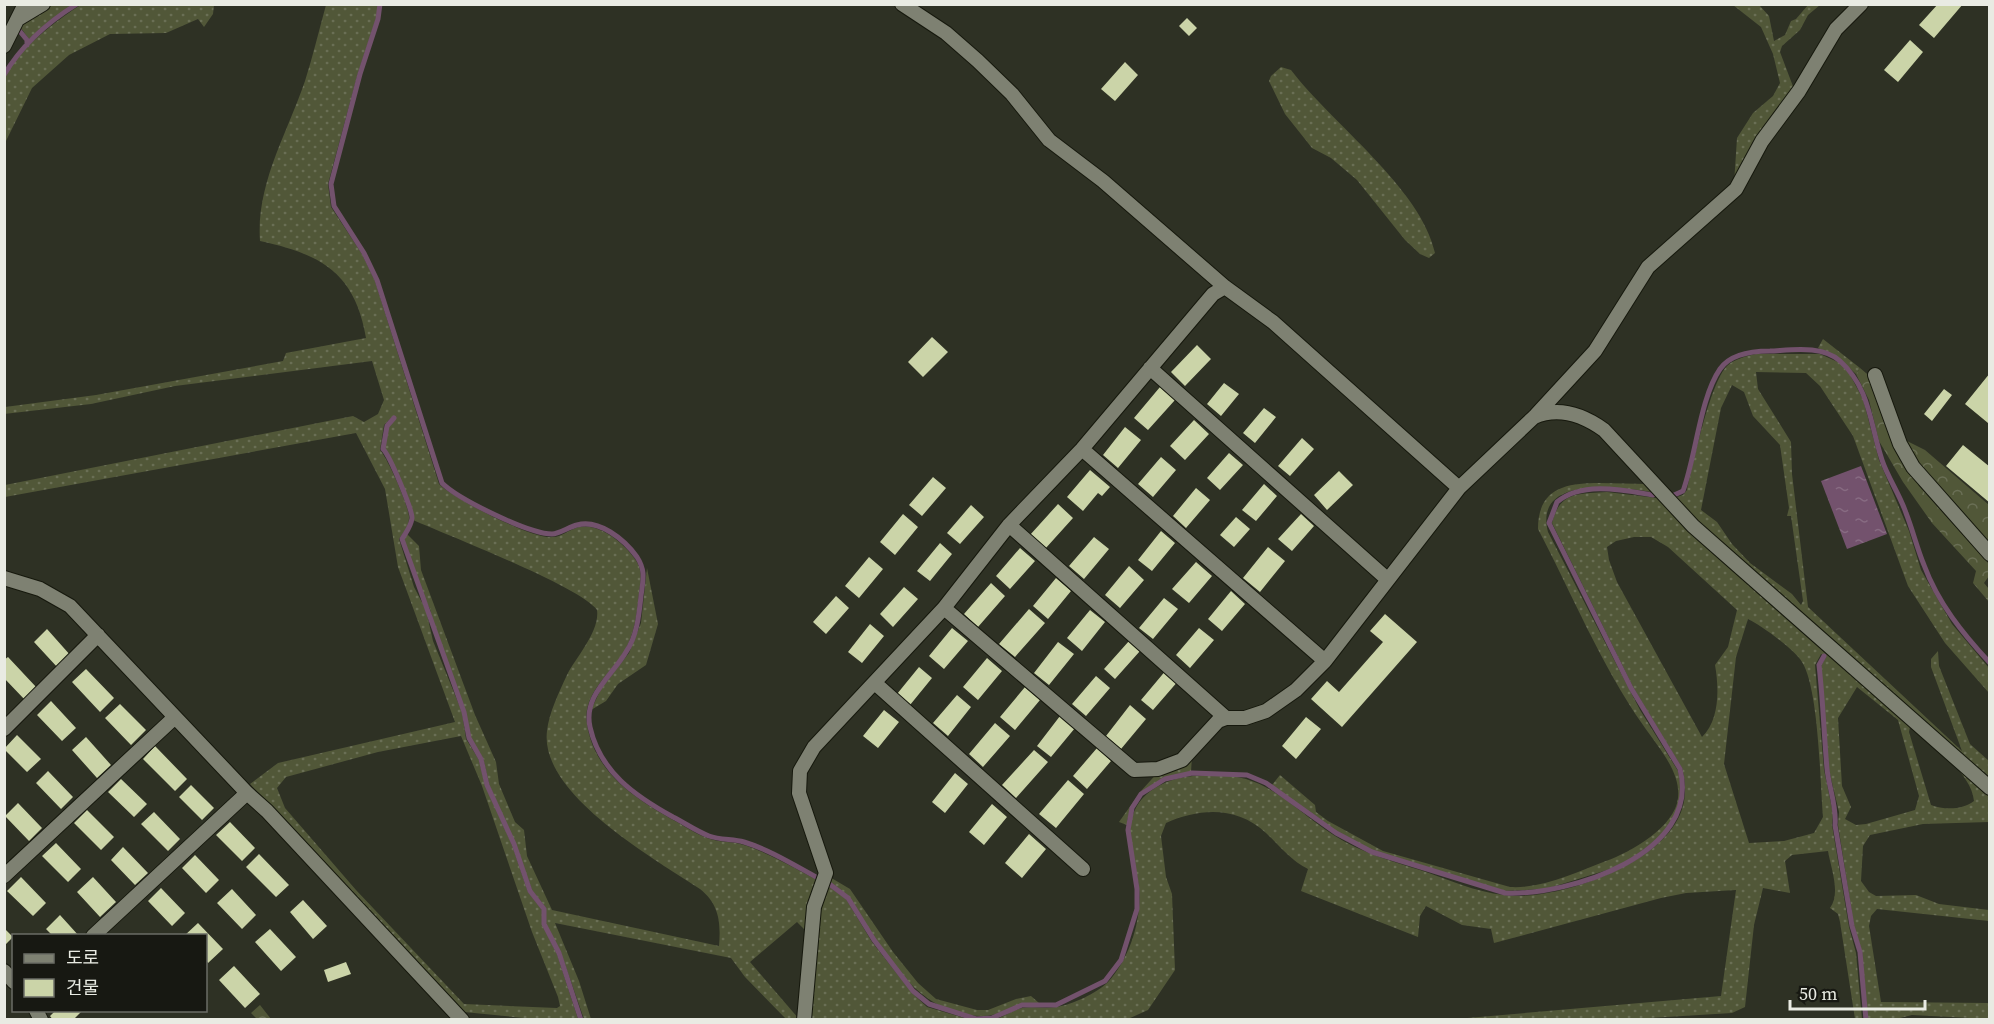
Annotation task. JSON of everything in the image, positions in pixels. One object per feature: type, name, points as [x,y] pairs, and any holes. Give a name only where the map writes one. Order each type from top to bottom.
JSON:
[{"type":"street","points":[[4,46],[25,4]]},
{"type":"street","points":[[18,19],[43,4]]},
{"type":"street","points":[[902,4],[927,20],[978,61],[1012,93],[1049,140],[1103,180],[1225,287],[1282,330],[1459,488]]},
{"type":"street","points":[[944,608],[1134,770],[1158,769],[1182,760],[1218,721],[1226,718],[1245,718],[1280,703],[1325,661],[1459,488],[1534,417],[1595,351],[1648,267],[1736,189],[1762,141],[1799,91],[1836,29],[1861,4]]},
{"type":"street","points":[[804,1020],[814,907],[826,873],[799,793],[800,771],[814,747],[876,684],[944,608],[1009,525],[1082,449],[1213,294],[1225,287]]},
{"type":"street","points":[[1150,368],[1387,579]]},
{"type":"street","points":[[1875,375],[1900,444],[1912,467],[1989,554]]},
{"type":"street","points":[[1534,417],[1544,412],[1568,413],[1591,421],[1604,430],[1693,526],[1989,788]]},
{"type":"street","points":[[1082,449],[1325,661]]},
{"type":"street","points":[[1009,525],[1226,718]]},
{"type":"street","points":[[4,578],[26,583],[55,596],[70,606],[247,793],[267,811],[462,1020]]},
{"type":"street","points":[[4,729],[98,635]]},
{"type":"street","points":[[876,684],[1083,869]]},
{"type":"street","points":[[4,876],[176,717]]},
{"type":"street","points":[[95,934],[247,793]]},
{"type":"green space","points":[[82,4],[214,5],[213,14],[204,27],[198,19],[166,33],[110,34],[69,55],[32,88],[5,143],[3,90],[8,72],[36,38]]},
{"type":"green space","points":[[48,5],[72,5],[29,39],[18,24]]},
{"type":"green space","points":[[326,5],[378,5],[376,19],[358,73],[328,184],[331,207],[362,254],[375,281],[439,484],[460,499],[512,526],[529,532],[556,537],[579,527],[602,531],[617,540],[635,559],[641,575],[635,622],[625,650],[599,684],[589,703],[587,724],[591,741],[608,771],[619,783],[646,804],[712,840],[747,846],[817,880],[806,931],[797,922],[750,962],[799,1019],[786,1019],[745,977],[731,958],[555,923],[579,981],[591,1019],[584,1019],[561,953],[546,924],[546,908],[532,890],[489,784],[483,758],[470,737],[465,711],[437,640],[430,609],[418,586],[404,539],[407,534],[419,546],[421,570],[475,715],[496,762],[499,784],[515,822],[524,830],[527,856],[552,910],[719,946],[720,929],[715,907],[700,889],[630,842],[580,801],[561,778],[549,755],[547,731],[552,710],[567,675],[595,627],[597,610],[586,600],[541,575],[413,520],[402,483],[384,449],[388,426],[394,419],[393,416],[384,425],[380,450],[398,483],[408,512],[406,530],[399,539],[414,587],[426,610],[433,641],[462,712],[466,739],[479,760],[485,785],[512,845],[528,892],[542,910],[542,925],[557,954],[578,1019],[534,1019],[464,1012],[250,784],[278,763],[455,722],[398,567],[385,489],[356,433],[5,497],[5,485],[353,416],[364,422],[378,414],[384,400],[372,361],[175,386],[91,404],[4,414],[5,407],[96,395],[283,361],[286,353],[366,338],[361,315],[353,297],[331,270],[300,252],[260,241],[260,220],[268,179],[305,81]],"holes":[[[461,736],[482,786],[532,932],[558,997],[560,1006],[557,1008],[464,1004],[356,890],[285,808],[277,788],[286,777],[378,752]]]},
{"type":"green space","points":[[1733,5],[1760,6],[1769,16],[1774,41],[1785,35],[1791,21],[1796,19],[1808,5],[1820,5],[1808,15],[1800,30],[1782,46],[1780,52],[1794,89],[1734,184],[1737,138],[1753,113],[1773,96],[1780,83],[1773,54],[1761,27]]},
{"type":"green space","points":[[1281,67],[1291,70],[1308,91],[1394,181],[1426,229],[1435,253],[1429,258],[1420,254],[1405,240],[1357,180],[1331,158],[1312,148],[1285,114],[1269,81]]},
{"type":"green space","points":[[1823,339],[1860,368],[1856,374],[1837,357],[1818,348]]},
{"type":"green space","points":[[1756,354],[1820,354],[1840,363],[1850,375],[1863,399],[1879,460],[1909,531],[1921,570],[1952,624],[1989,668],[1989,693],[1945,643],[1908,586],[1853,436],[1820,386],[1806,373],[1756,372],[1758,389],[1791,442],[1792,474],[1808,607],[1962,751],[1931,667],[1931,659],[1938,651],[1939,666],[1970,744],[1989,761],[1989,782],[1671,499],[1683,495],[1687,490],[1708,406],[1721,375],[1730,364]],"holes":[[[1732,385],[1744,392],[1753,416],[1780,445],[1789,508],[1787,516],[1791,516],[1803,601],[1801,605],[1792,594],[1750,563],[1732,544],[1717,522],[1701,510],[1721,408]]]},
{"type":"green space","points":[[1860,368],[1872,378],[1901,454],[1919,486],[1989,564],[1989,576],[1984,583],[1989,589],[1989,602],[1973,583],[1976,571],[1932,523],[1903,482],[1879,441],[1869,400],[1856,374]]},
{"type":"green space","points":[[1903,439],[1925,450],[1989,505],[1989,540],[1986,544],[1933,488]]},
{"type":"green space","points":[[1576,484],[1647,484],[1652,492],[1602,488],[1566,493],[1554,501],[1547,513],[1548,532],[1640,710],[1678,771],[1682,788],[1679,808],[1674,820],[1660,838],[1620,866],[1546,889],[1502,891],[1372,851],[1337,832],[1272,785],[1280,775],[1315,805],[1316,812],[1328,821],[1383,851],[1510,887],[1547,883],[1583,870],[1639,845],[1660,828],[1675,809],[1678,798],[1676,778],[1661,750],[1614,678],[1538,529],[1539,515],[1549,496]]},
{"type":"green space","points":[[1607,492],[1657,498],[1739,575],[1989,792],[1989,822],[1923,824],[1870,835],[1863,846],[1861,881],[1869,892],[1876,896],[1916,895],[1939,904],[1989,910],[1989,921],[1877,909],[1871,916],[1869,926],[1881,1002],[1989,1003],[1989,1019],[1912,1015],[1896,1019],[1868,1019],[1862,952],[1854,926],[1838,825],[1839,812],[1829,770],[1821,666],[1826,657],[1821,654],[1815,665],[1824,770],[1833,813],[1832,825],[1849,927],[1856,953],[1862,1019],[1855,1019],[1840,922],[1838,914],[1830,908],[1835,888],[1828,851],[1792,855],[1785,861],[1790,893],[1763,888],[1754,925],[1745,1007],[1732,1013],[1617,1020],[1456,1019],[1721,996],[1736,890],[1686,893],[1661,898],[1494,943],[1491,929],[1462,925],[1426,906],[1420,916],[1418,937],[1301,891],[1308,869],[1290,857],[1266,833],[1243,818],[1231,814],[1205,812],[1166,823],[1161,836],[1166,877],[1172,894],[1175,970],[1148,1010],[1128,1019],[995,1020],[1022,1008],[1052,1008],[1077,1001],[1103,986],[1116,972],[1133,938],[1139,912],[1139,888],[1130,837],[1132,818],[1136,807],[1151,791],[1160,785],[1181,778],[1218,775],[1238,777],[1256,783],[1271,790],[1335,836],[1356,847],[1461,885],[1504,895],[1540,894],[1580,885],[1635,861],[1659,843],[1680,815],[1685,793],[1682,768],[1633,687],[1552,523],[1560,505],[1572,496]],"holes":[[[1634,537],[1651,537],[1668,547],[1737,610],[1728,647],[1715,665],[1717,703],[1712,722],[1702,737],[1617,582],[1607,547],[1616,541]],[[1748,619],[1792,651],[1802,662],[1808,675],[1820,760],[1823,817],[1814,833],[1784,841],[1749,843],[1724,764],[1736,657]],[[1857,687],[1898,720],[1919,796],[1915,810],[1866,824],[1856,825],[1845,819],[1851,807],[1842,786],[1838,718]],[[1910,727],[1958,769],[1966,779],[1974,801],[1953,808],[1931,805],[1909,732]]]},
{"type":"green space","points":[[647,568],[658,624],[646,665],[618,684],[606,701],[591,710],[601,689],[629,653],[641,623]]},
{"type":"green space","points":[[1192,756],[1191,772],[1169,778],[1149,788],[1134,803],[1127,825],[1119,822],[1141,791],[1160,770]]},
{"type":"green space","points":[[828,876],[850,889],[893,952],[918,983],[936,999],[977,1010],[988,1010],[1031,996],[1039,1003],[1031,1003],[988,1016],[961,1013],[942,1007],[926,997],[899,971],[848,899],[826,880]]},
{"type":"green space","points":[[827,885],[846,899],[872,942],[912,993],[927,1007],[968,1019],[807,1020],[816,909]]},
{"type":"green space","points":[[260,1005],[271,1019],[257,1019],[251,1013]]},
{"type":"water","points":[[1861,466],[1887,534],[1847,549],[1821,481]]},
{"type":"building","points":[[1938,4],[1963,4],[1934,38],[1919,25]]},
{"type":"building","points":[[1187,18],[1197,28],[1189,36],[1179,26]]},
{"type":"building","points":[[1910,40],[1923,52],[1898,82],[1884,70]]},
{"type":"building","points":[[1125,62],[1138,75],[1115,101],[1101,89]]},
{"type":"building","points":[[932,337],[948,352],[923,377],[908,362]]},
{"type":"building","points":[[1197,345],[1211,359],[1185,386],[1171,372]]},
{"type":"building","points":[[1990,373],[1990,421],[1988,423],[1965,404]]},
{"type":"building","points":[[1224,383],[1239,394],[1221,416],[1207,404]]},
{"type":"building","points":[[1160,387],[1175,400],[1148,430],[1134,418]]},
{"type":"building","points":[[1944,389],[1952,395],[1932,421],[1924,414]]},
{"type":"building","points":[[1264,408],[1276,417],[1255,443],[1243,433]]},
{"type":"building","points":[[1194,420],[1209,434],[1185,460],[1170,446]]},
{"type":"building","points":[[1125,427],[1141,440],[1118,468],[1103,455]]},
{"type":"building","points":[[1302,438],[1314,449],[1290,476],[1278,466]]},
{"type":"building","points":[[1963,445],[1990,467],[1990,503],[1946,466]]},
{"type":"building","points":[[1229,453],[1243,465],[1220,490],[1207,478]]},
{"type":"building","points":[[1161,457],[1176,470],[1153,497],[1138,484]]},
{"type":"building","points":[[1090,470],[1110,487],[1102,496],[1098,493],[1083,511],[1067,497]]},
{"type":"building","points":[[1339,471],[1353,485],[1327,510],[1314,495]]},
{"type":"building","points":[[933,477],[946,488],[922,516],[909,505]]},
{"type":"building","points":[[1264,484],[1277,496],[1256,521],[1242,510]]},
{"type":"building","points":[[1196,488],[1210,500],[1186,528],[1173,516]]},
{"type":"building","points":[[1058,504],[1073,518],[1045,549],[1030,535]]},
{"type":"building","points":[[971,505],[984,517],[960,544],[947,533]]},
{"type":"building","points":[[903,514],[918,527],[895,555],[880,542]]},
{"type":"building","points":[[1301,514],[1314,526],[1292,551],[1278,539]]},
{"type":"building","points":[[1236,517],[1250,529],[1234,547],[1220,535]]},
{"type":"building","points":[[1161,531],[1175,543],[1152,571],[1138,560]]},
{"type":"building","points":[[1094,537],[1109,549],[1084,579],[1069,566]]},
{"type":"building","points":[[940,543],[952,554],[930,581],[917,571]]},
{"type":"building","points":[[1268,547],[1285,561],[1260,592],[1243,578]]},
{"type":"building","points":[[1020,548],[1035,561],[1010,589],[996,576]]},
{"type":"building","points":[[869,557],[883,569],[859,598],[845,586]]},
{"type":"building","points":[[1196,562],[1212,576],[1189,603],[1172,589]]},
{"type":"building","points":[[1129,566],[1144,580],[1120,608],[1105,595]]},
{"type":"building","points":[[1056,578],[1071,591],[1048,619],[1033,606]]},
{"type":"building","points":[[991,583],[1005,596],[978,627],[964,614]]},
{"type":"building","points":[[904,587],[918,599],[893,627],[880,614]]},
{"type":"building","points":[[1231,591],[1245,604],[1222,631],[1208,619]]},
{"type":"building","points":[[836,596],[849,608],[826,634],[813,622]]},
{"type":"building","points":[[1164,598],[1178,609],[1153,639],[1139,628]]},
{"type":"building","points":[[1029,609],[1045,623],[1015,657],[999,644]]},
{"type":"building","points":[[1090,610],[1105,622],[1082,651],[1067,638]]},
{"type":"building","points":[[1385,614],[1417,642],[1342,727],[1311,699],[1327,681],[1339,692],[1383,642],[1370,631]]},
{"type":"building","points":[[870,624],[884,636],[862,663],[848,652]]},
{"type":"building","points":[[952,628],[968,641],[944,669],[929,656]]},
{"type":"building","points":[[1199,628],[1214,640],[1190,668],[1176,655]]},
{"type":"building","points":[[47,629],[71,656],[58,668],[34,642]]},
{"type":"building","points":[[1129,641],[1140,651],[1115,679],[1104,669]]},
{"type":"building","points":[[1058,642],[1074,654],[1049,685],[1034,673]]},
{"type":"building","points":[[8,657],[37,688],[25,700],[4,678],[4,660]]},
{"type":"building","points":[[987,658],[1002,671],[978,700],[963,687]]},
{"type":"building","points":[[919,667],[932,678],[910,705],[897,694]]},
{"type":"building","points":[[86,669],[114,698],[100,712],[72,682]]},
{"type":"building","points":[[1167,669],[1179,680],[1153,710],[1141,700]]},
{"type":"building","points":[[1096,676],[1110,688],[1086,716],[1072,704]]},
{"type":"building","points":[[1025,687],[1040,700],[1015,730],[1000,717]]},
{"type":"building","points":[[957,695],[971,707],[948,736],[933,723]]},
{"type":"building","points":[[51,701],[76,728],[62,741],[37,715]]},
{"type":"building","points":[[120,704],[146,730],[131,745],[105,718]]},
{"type":"building","points":[[1130,705],[1146,719],[1121,749],[1106,736]]},
{"type":"building","points":[[884,710],[899,722],[878,748],[863,736]]},
{"type":"building","points":[[1060,716],[1075,728],[1051,757],[1037,746]]},
{"type":"building","points":[[1306,717],[1321,729],[1296,759],[1282,746]]},
{"type":"building","points":[[995,723],[1010,736],[983,767],[969,754]]},
{"type":"building","points":[[17,735],[41,759],[27,772],[4,749]]},
{"type":"building","points":[[86,737],[111,765],[97,778],[72,750]]},
{"type":"building","points":[[155,746],[187,779],[175,791],[143,759]]},
{"type":"building","points":[[1097,748],[1111,761],[1087,789],[1073,776]]},
{"type":"building","points":[[1034,750],[1048,762],[1016,798],[1002,785]]},
{"type":"building","points":[[48,771],[73,797],[61,809],[36,783]]},
{"type":"building","points":[[955,773],[968,784],[945,813],[932,802]]},
{"type":"building","points":[[121,779],[147,804],[134,817],[108,792]]},
{"type":"building","points":[[1068,780],[1084,794],[1056,828],[1039,814]]},
{"type":"building","points":[[191,785],[214,808],[202,820],[179,797]]},
{"type":"building","points":[[18,803],[42,828],[29,841],[5,816]]},
{"type":"building","points":[[992,804],[1007,817],[984,845],[969,832]]},
{"type":"building","points":[[87,810],[114,837],[101,850],[74,823]]},
{"type":"building","points":[[154,812],[180,839],[168,851],[141,824]]},
{"type":"building","points":[[230,822],[255,848],[242,861],[216,835]]},
{"type":"building","points":[[1029,834],[1046,849],[1022,878],[1005,863]]},
{"type":"building","points":[[56,843],[81,869],[68,882],[42,856]]},
{"type":"building","points":[[123,847],[148,873],[135,885],[111,860]]},
{"type":"building","points":[[259,854],[289,885],[276,897],[246,867]]},
{"type":"building","points":[[195,855],[219,880],[206,893],[182,868]]},
{"type":"building","points":[[21,877],[46,903],[33,916],[7,891]]},
{"type":"building","points":[[93,877],[116,902],[100,917],[77,892]]},
{"type":"building","points":[[161,888],[185,913],[172,926],[148,901]]},
{"type":"building","points":[[232,889],[256,915],[242,929],[217,903]]},
{"type":"building","points":[[303,900],[327,926],[313,939],[290,912]]},
{"type":"building","points":[[60,915],[77,934],[51,934],[46,929]]},
{"type":"building","points":[[198,923],[223,949],[208,963],[207,934],[186,934]]},
{"type":"building","points":[[4,928],[12,938],[4,946]]},
{"type":"building","points":[[270,929],[296,957],[281,971],[255,942]]},
{"type":"building","points":[[346,962],[351,974],[328,982],[324,970]]},
{"type":"building","points":[[234,966],[260,994],[245,1008],[219,980]]},
{"type":"building","points":[[54,1012],[81,1012],[73,1020],[53,1020],[50,1016]]},
{"type":"waterway","points":[[4,75],[18,54],[36,35],[77,4]]},
{"type":"waterway","points":[[380,4],[378,19],[360,74],[331,184],[334,206],[364,253],[377,280],[442,483],[478,506],[527,528],[552,534],[577,525],[594,525],[618,537],[632,550],[640,562],[643,576],[635,632],[630,646],[595,696],[589,716],[595,743],[602,757],[621,781],[659,809],[704,834],[754,845],[818,878]]},
{"type":"waterway","points":[[18,29],[27,40],[27,45]]},
{"type":"waterway","points":[[1672,496],[1683,491],[1708,395],[1720,369],[1730,359],[1757,352],[1797,350],[1816,351],[1833,356],[1858,383],[1868,407],[1882,460],[1903,506],[1936,592],[1970,641],[1990,663]]},
{"type":"waterway","points":[[394,418],[387,426],[383,449],[405,494],[411,513],[411,524],[402,539],[464,712],[469,738],[481,759],[487,785],[514,844],[530,891],[544,909],[544,924],[559,953],[581,1020]]},
{"type":"waterway","points":[[828,883],[848,898],[874,940],[913,991],[929,1004],[976,1019],[992,1018],[1022,1005],[1056,1005],[1105,981],[1121,960],[1137,909],[1137,889],[1128,830],[1132,808],[1141,794],[1165,779],[1192,773],[1247,775],[1266,783],[1336,833],[1372,852],[1505,893],[1532,892],[1562,887],[1625,864],[1651,846],[1671,825],[1681,799],[1680,769],[1631,688],[1549,523],[1557,502],[1578,491],[1603,489],[1653,495]]},
{"type":"waterway","points":[[1824,656],[1819,665],[1827,769],[1852,926],[1860,952],[1866,1020]]}]
